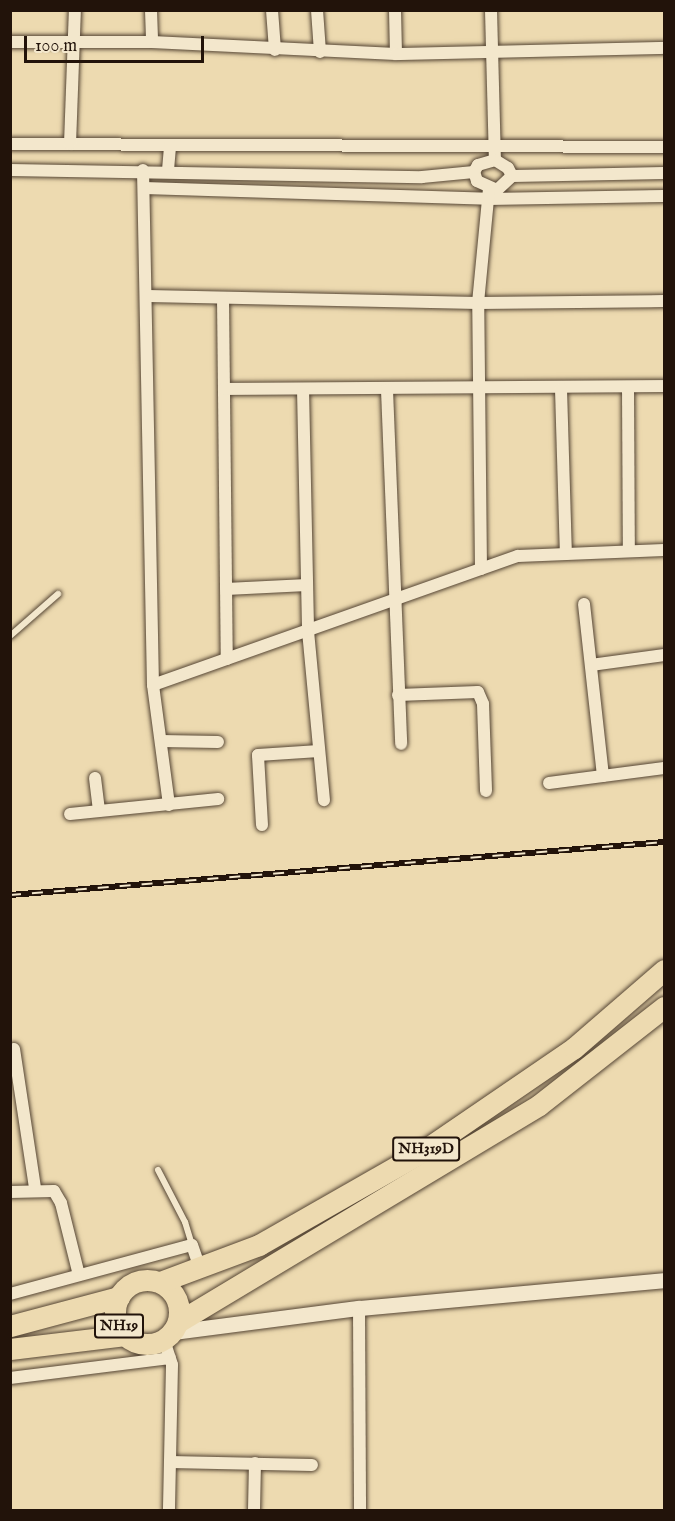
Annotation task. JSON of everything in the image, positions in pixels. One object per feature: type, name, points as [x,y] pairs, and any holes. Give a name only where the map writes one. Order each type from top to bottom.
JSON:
[{"type":"highway","name":"NH319D","points":[[160,1282],[200,1268],[287,1230],[422,1152],[574,1047],[664,970]]},
{"type":"highway","name":"NH319D","points":[[171,1338],[225,1290],[317,1240],[539,1105],[664,1007]]},
{"type":"highway","name":"NH19","points":[[160,1282],[136,1282],[119,1298],[116,1321],[125,1335],[141,1344],[171,1338]]},
{"type":"highway","points":[[160,1282],[177,1298],[171,1338]]},
{"type":"highway","points":[[10,1326],[119,1298]]},
{"type":"highway","points":[[10,1349],[125,1335]]},
{"type":"street","points":[[70,144],[75,10]]},
{"type":"street","points":[[151,10],[152,42]]},
{"type":"street","points":[[272,10],[274,50]]},
{"type":"street","points":[[317,10],[320,52]]},
{"type":"street","points":[[395,10],[396,54]]},
{"type":"street","points":[[491,10],[495,154],[512,176]]},
{"type":"street","points":[[10,42],[152,42],[274,50],[396,54],[492,50],[664,48]]},
{"type":"street","points":[[10,144],[170,145],[495,154],[664,147]]},
{"type":"street","points":[[168,170],[170,145]]},
{"type":"street","points":[[489,193],[477,181],[474,172],[478,165],[495,154]]},
{"type":"street","points":[[10,170],[168,170],[422,177],[474,172]]},
{"type":"street","points":[[143,170],[148,296],[153,685],[169,805]]},
{"type":"street","points":[[512,176],[664,173]]},
{"type":"street","points":[[489,193],[506,186],[512,176]]},
{"type":"street","points":[[144,188],[664,196]]},
{"type":"street","points":[[482,569],[478,303],[489,193]]},
{"type":"street","points":[[148,296],[478,303],[664,301]]},
{"type":"street","points":[[223,298],[227,659]]},
{"type":"street","points":[[627,387],[629,551]]},
{"type":"street","points":[[224,389],[479,390],[664,387]]},
{"type":"street","points":[[561,388],[566,554]]},
{"type":"street","points":[[303,389],[308,631],[324,800]]},
{"type":"street","points":[[387,390],[393,600],[401,744]]},
{"type":"street","points":[[153,685],[518,556],[664,550]]},
{"type":"street","points":[[226,589],[307,585]]},
{"type":"street","points":[[584,604],[603,776]]},
{"type":"street","points":[[591,665],[664,656]]},
{"type":"street","points":[[398,695],[478,692],[483,704],[486,791]]},
{"type":"street","points":[[161,741],[218,742]]},
{"type":"street","points":[[262,825],[258,755],[319,751]]},
{"type":"street","points":[[549,783],[664,768]]},
{"type":"street","points":[[95,778],[99,811]]},
{"type":"street","points":[[70,814],[218,799]]},
{"type":"street","points":[[14,1049],[35,1188]]},
{"type":"street","points":[[10,1192],[35,1188],[54,1191],[58,1196],[79,1275]]},
{"type":"street","points":[[10,1294],[192,1245],[200,1268]]},
{"type":"street","points":[[10,1378],[171,1338],[359,1308],[664,1280]]},
{"type":"street","points":[[359,1308],[360,1510]]},
{"type":"street","points":[[169,1510],[171,1338]]},
{"type":"street","points":[[170,1462],[312,1465]]},
{"type":"street","points":[[254,1510],[255,1463]]},
{"type":"lane","points":[[10,636],[58,594]]},
{"type":"lane","points":[[158,1170],[185,1222],[192,1245]]},
{"type":"railway","points":[[10,895],[664,842]]}]
